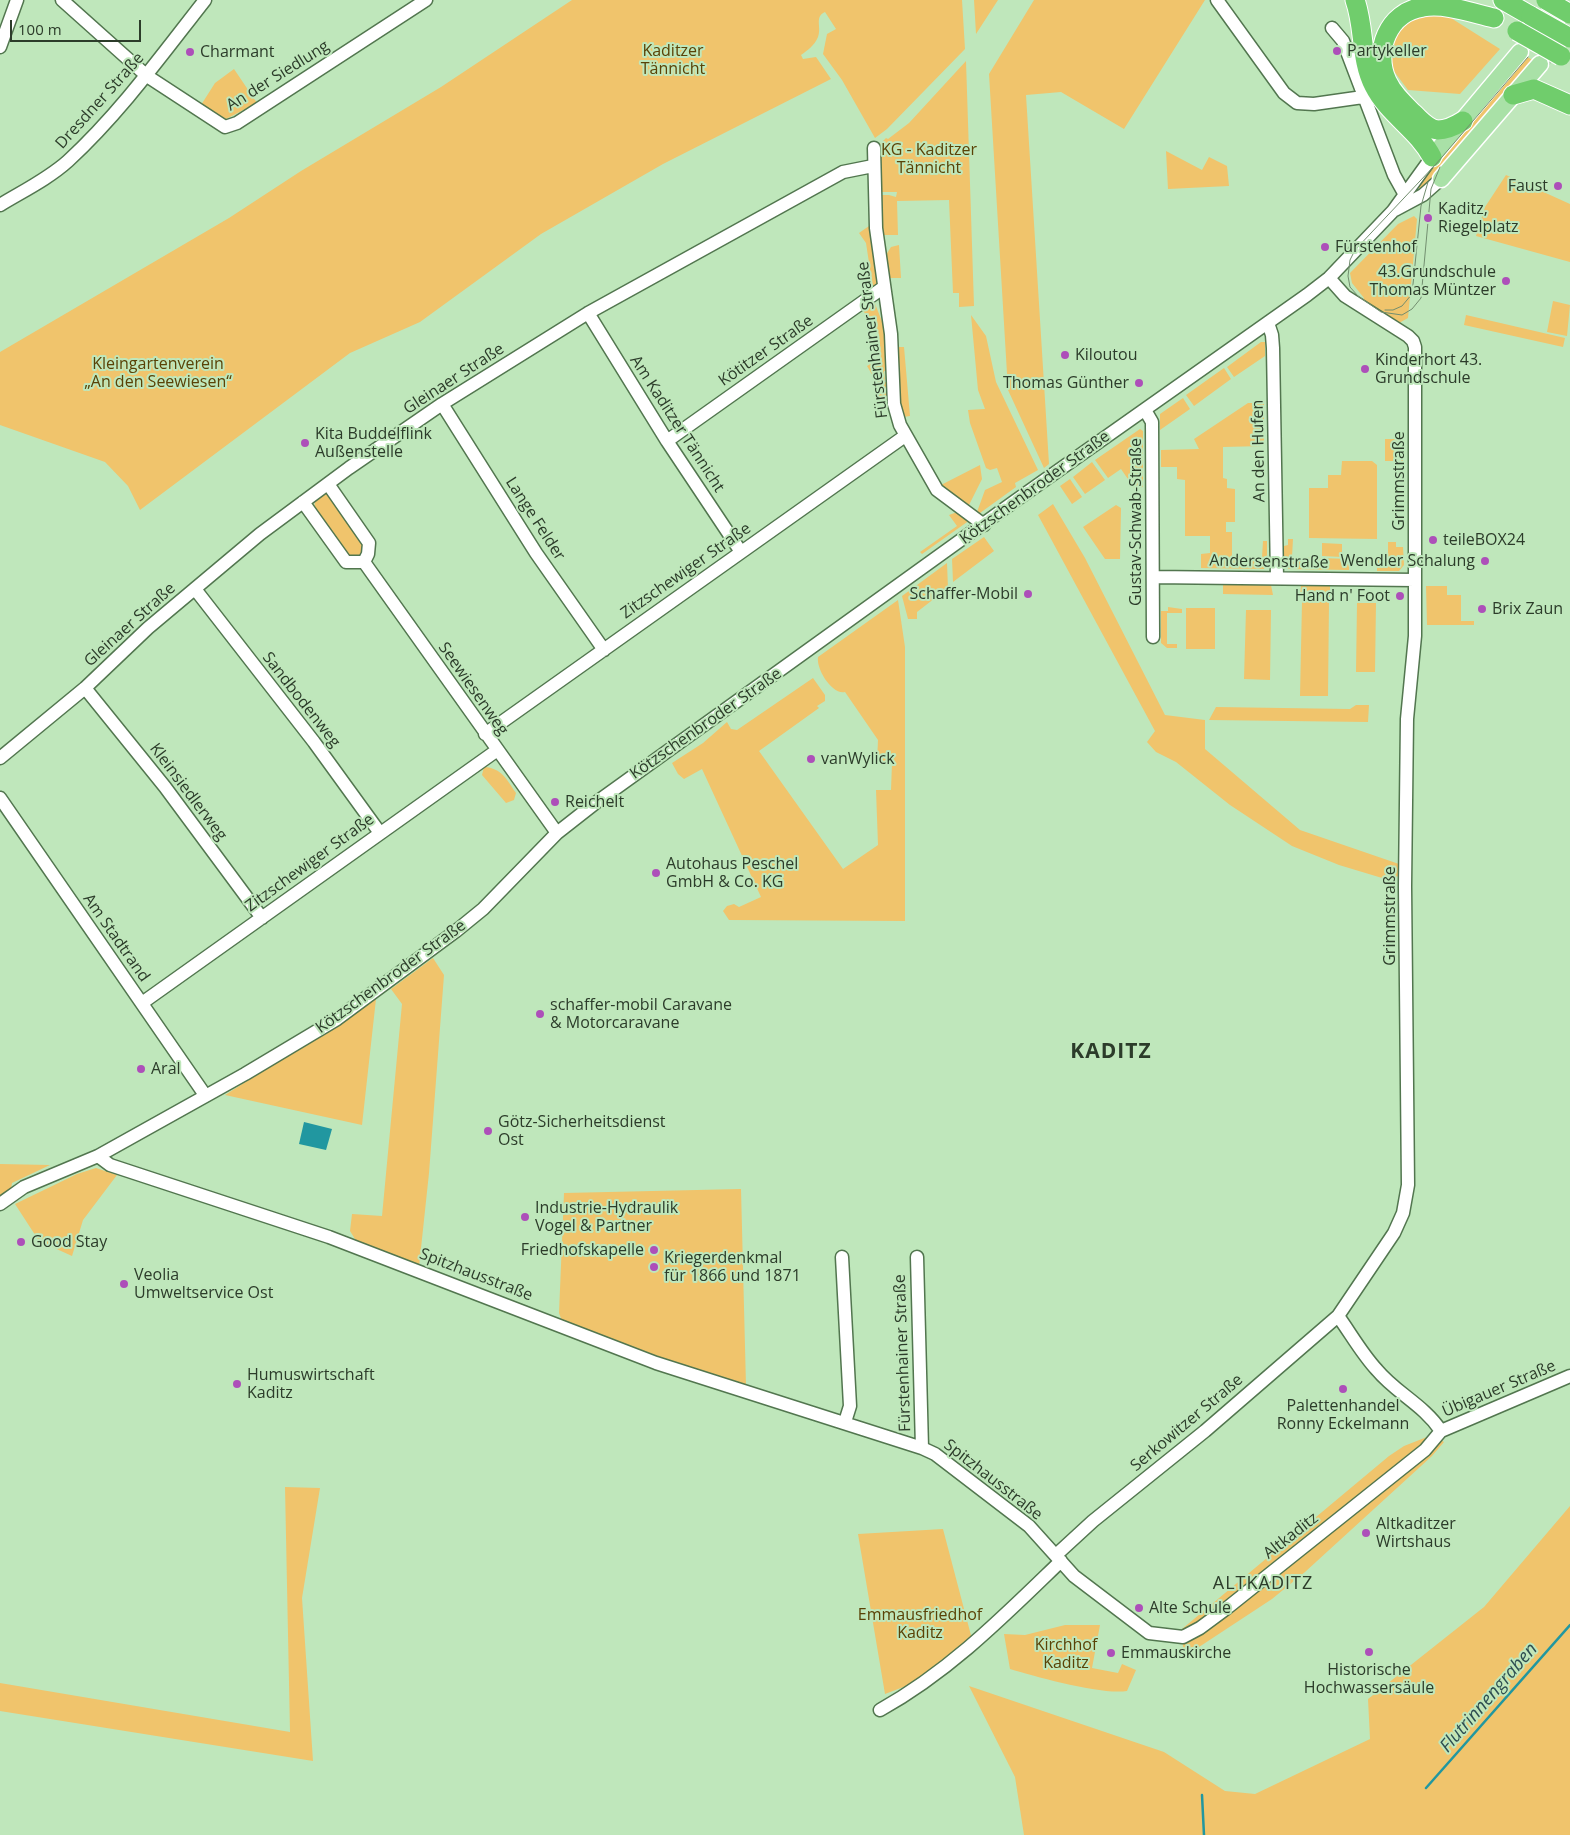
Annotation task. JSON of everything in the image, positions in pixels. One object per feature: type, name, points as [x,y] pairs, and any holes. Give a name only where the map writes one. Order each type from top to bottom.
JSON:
[{"type":"highway","points":[[1355,0],[1361,25],[1367,70],[1374,86],[1383,102],[1425,144],[1432,157]]},
{"type":"highway","points":[[1463,0],[1566,58]]},
{"type":"highway","points":[[1503,0],[1570,38]]},
{"type":"highway","points":[[1463,121],[1448,129],[1434,129],[1424,124],[1397,96],[1385,74],[1381,58],[1383,42],[1389,29],[1398,18],[1422,7],[1444,8],[1494,18]]},
{"type":"highway","points":[[1513,94],[1534,89],[1570,105]]},
{"type":"main road","name":"Kötzschenbroder Straße","points":[[1432,157],[1520,52]]},
{"type":"main road","name":"Kötzschenbroder Straße","points":[[1441,179],[1540,64]]},
{"type":"street","points":[[0,47],[18,0]]},
{"type":"street","points":[[62,0],[147,76]]},
{"type":"street","name":"Dresdner Straße","points":[[0,205],[67,162],[114,114],[147,76],[205,0]]},
{"type":"street","name":"An der Siedlung","points":[[147,76],[225,127],[237,123],[426,0]]},
{"type":"street","points":[[1217,0],[1284,93],[1297,103],[1314,104],[1363,97]]},
{"type":"street","points":[[1332,28],[1343,41],[1394,175],[1404,193]]},
{"type":"street","name":"Fürstenhainer Straße","points":[[874,148],[876,228],[891,334],[894,404],[905,436],[937,490],[984,526]]},
{"type":"street","name":"Kötzschenbroder Straße","points":[[0,1204],[24,1187],[98,1156],[245,1074],[337,1019],[456,931],[483,908],[557,833],[594,804],[1329,278],[1393,211],[1404,193],[1432,157]]},
{"type":"street","name":"Gleinaer Straße","points":[[0,758],[85,688],[148,628],[260,534],[442,404],[588,313],[843,172],[873,166]]},
{"type":"street","name":"Kötzschenbroder Straße","points":[[1393,211],[1423,195],[1441,179]]},
{"type":"street","name":"Grimmstraße","points":[[1329,278],[1345,296],[1414,341],[1415,636],[1407,718],[1405,895],[1408,1185],[1403,1213],[1394,1233],[1338,1316]]},
{"type":"street","name":"Kötitzer Straße","points":[[667,441],[884,287]]},
{"type":"street","name":"Am Kaditzer Tännicht","points":[[588,313],[667,441],[741,552]]},
{"type":"street","name":"An den Hufen","points":[[1268,323],[1272,334],[1273,348],[1277,578]]},
{"type":"street","name":"Lange Felder","points":[[442,404],[536,553],[604,650]]},
{"type":"street","name":"Gustav-Schwab-Straße","points":[[1146,410],[1152,422],[1153,636]]},
{"type":"street","name":"Zitzschewiger Straße","points":[[485,734],[905,436]]},
{"type":"street","points":[[303,502],[346,562],[364,562],[368,554],[369,543],[328,484]]},
{"type":"street","name":"Seewiesenweg","points":[[364,562],[496,750],[557,833]]},
{"type":"street","name":"Andersenstraße","points":[[1153,577],[1415,580]]},
{"type":"street","name":"Sandbodenweg","points":[[195,589],[314,742],[380,833]]},
{"type":"street","name":"Kleinsiedlerweg","points":[[85,688],[165,787],[262,918]]},
{"type":"street","name":"Zitzschewiger Straße","points":[[142,1002],[496,750]]},
{"type":"street","name":"Am Stadtrand","points":[[0,798],[205,1095]]},
{"type":"street","name":"Spitzhausstraße","points":[[98,1156],[110,1165],[333,1238],[656,1363],[922,1448],[935,1454],[1012,1512],[1058,1558]]},
{"type":"street","points":[[842,1257],[850,1406],[845,1422]]},
{"type":"street","name":"Fürstenhainer Straße","points":[[917,1258],[922,1448]]},
{"type":"street","points":[[1338,1316],[1376,1370],[1431,1416],[1441,1431]]},
{"type":"street","name":"Serkowitzer Straße","points":[[880,1710],[903,1698],[957,1659],[996,1625],[1093,1521],[1205,1431],[1338,1316]]},
{"type":"street","name":"Übigauer Straße","points":[[1441,1431],[1570,1376]]},
{"type":"street","name":"Altkaditz","points":[[1058,1558],[1074,1576],[1149,1633],[1183,1637],[1200,1628],[1227,1608],[1325,1531],[1425,1450],[1441,1431]]},
{"type":"green space","name":"Kleingartenverein „An den Seewiesen“","points":[[572,0],[962,0],[965,49],[887,129],[875,138],[842,80],[823,54],[827,34],[836,29],[825,12],[819,19],[818,37],[811,48],[801,55],[803,59],[816,57],[831,79],[663,164],[541,234],[420,322],[350,353],[140,510],[128,486],[105,462],[0,425],[0,352],[229,218],[301,171],[441,87]]},
{"type":"green space","points":[[974,0],[998,0],[976,34]]},
{"type":"green space","points":[[1034,0],[1205,0],[1124,129],[1061,92],[1026,95],[1049,464],[1044,468],[1008,390],[989,74]]},
{"type":"green space","points":[[1443,13],[1500,49],[1460,94],[1408,90],[1387,62],[1399,27],[1422,14]]},
{"type":"green space","points":[[1524,55],[1534,61],[1445,166],[1421,190],[1416,185]]},
{"type":"green space","name":"KG - Kaditzer Tännicht","points":[[966,61],[974,306],[959,307],[959,293],[953,293],[949,200],[897,201],[898,235],[882,235],[878,195],[896,197],[897,192],[878,192],[877,147],[886,138],[888,139],[909,123]]},
{"type":"green space","points":[[234,69],[257,103],[226,119],[201,105],[215,83]]},
{"type":"green space","points":[[1166,151],[1202,170],[1209,157],[1227,166],[1229,186],[1168,189]]},
{"type":"green space","points":[[1506,175],[1570,204],[1570,262],[1476,236],[1485,207]]},
{"type":"green space","points":[[1414,216],[1417,219],[1408,318],[1399,323],[1393,322],[1361,302],[1364,298],[1352,283],[1350,273],[1398,224]]},
{"type":"green space","points":[[869,226],[879,285],[873,289],[866,243],[859,233]]},
{"type":"green space","points":[[899,245],[901,278],[888,278],[884,258],[891,247]]},
{"type":"green space","points":[[874,301],[888,337],[889,370],[884,371],[885,382],[890,382],[890,401],[881,403],[875,396],[880,388],[867,366],[881,358],[879,334],[860,306]]},
{"type":"green space","points":[[1553,301],[1570,305],[1567,336],[1547,332]]},
{"type":"green space","points":[[971,315],[986,336],[996,382],[1038,470],[1015,483],[1016,487],[980,513],[977,512],[985,490],[1002,482],[997,468],[990,470],[986,468],[970,423],[968,410],[985,409],[978,390]]},
{"type":"green space","points":[[1466,315],[1565,338],[1563,347],[1464,325]]},
{"type":"green space","points":[[1261,342],[1265,342],[1265,356],[1234,377],[1227,367]]},
{"type":"green space","points":[[897,347],[904,347],[910,416],[903,417],[900,402]]},
{"type":"green space","points":[[1224,368],[1231,379],[1194,406],[1186,395]]},
{"type":"green space","points":[[1183,398],[1190,409],[1160,430],[1160,414]]},
{"type":"green space","points":[[1248,403],[1264,403],[1264,446],[1223,447],[1223,478],[1227,479],[1227,488],[1235,489],[1235,522],[1226,522],[1226,532],[1232,532],[1232,556],[1262,557],[1263,541],[1267,541],[1267,565],[1264,569],[1201,568],[1201,554],[1210,553],[1210,536],[1185,536],[1185,480],[1177,479],[1177,467],[1161,467],[1161,450],[1199,449],[1194,439]]},
{"type":"green space","points":[[1140,429],[1143,431],[1143,487],[1134,488],[1121,469],[1108,478],[1095,460]]},
{"type":"green space","points":[[1385,439],[1403,439],[1403,461],[1401,461],[1401,456],[1396,456],[1396,461],[1385,461]]},
{"type":"green space","points":[[1342,461],[1372,461],[1377,465],[1377,539],[1309,538],[1309,488],[1328,488],[1328,475],[1341,475]]},
{"type":"green space","points":[[1092,462],[1105,480],[1085,494],[1073,477]]},
{"type":"green space","points":[[980,465],[982,479],[968,507],[941,485]]},
{"type":"green space","points":[[1070,479],[1082,497],[1072,504],[1060,486]]},
{"type":"green space","points":[[321,495],[331,495],[364,540],[365,555],[350,559],[314,511],[315,501]]},
{"type":"green space","points":[[1053,504],[1085,558],[1165,715],[1205,720],[1205,749],[1300,830],[1399,864],[1398,876],[1392,881],[1339,865],[1292,846],[1230,805],[1176,762],[1156,752],[1147,742],[1155,731],[1038,515]]},
{"type":"green space","points":[[1116,505],[1121,508],[1120,559],[1105,559],[1083,527]]},
{"type":"green space","points":[[957,512],[970,520],[922,554],[920,552],[957,526],[949,515]]},
{"type":"green space","points":[[984,537],[994,551],[953,582],[952,559]]},
{"type":"green space","points":[[1288,539],[1293,539],[1292,557],[1350,559],[1349,570],[1289,569],[1284,565],[1284,546],[1288,545]]},
{"type":"green space","points":[[1388,542],[1396,542],[1396,547],[1403,547],[1404,565],[1399,571],[1377,571],[1377,560],[1388,559]]},
{"type":"green space","points":[[1322,543],[1342,544],[1342,557],[1322,556]]},
{"type":"green space","points":[[947,563],[948,588],[917,612],[917,619],[908,619],[902,596]]},
{"type":"green space","points":[[1223,584],[1271,585],[1273,595],[1223,594]]},
{"type":"green space","points":[[1301,586],[1330,586],[1330,597],[1300,597]]},
{"type":"green space","points":[[1426,586],[1447,586],[1447,595],[1461,595],[1461,621],[1474,621],[1474,625],[1427,625]]},
{"type":"green space","points":[[898,600],[905,647],[905,921],[729,920],[723,911],[727,906],[734,904],[739,907],[761,897],[702,769],[684,779],[678,774],[672,763],[703,743],[727,722],[731,729],[737,730],[813,678],[825,695],[825,701],[817,706],[819,708],[759,751],[843,869],[878,845],[876,790],[891,790],[892,763],[877,762],[878,740],[845,692],[835,689],[826,680],[822,674],[818,657]]},
{"type":"green space","points":[[1302,602],[1329,602],[1328,696],[1300,696]]},
{"type":"green space","points":[[1357,603],[1376,603],[1375,672],[1356,672]]},
{"type":"green space","points":[[1168,607],[1182,609],[1182,613],[1167,613],[1167,644],[1177,644],[1177,648],[1167,648],[1161,643],[1161,611],[1168,611]]},
{"type":"green space","points":[[1186,608],[1215,608],[1215,649],[1186,649]]},
{"type":"green space","points":[[1246,610],[1271,610],[1270,680],[1244,679]]},
{"type":"green space","points":[[1356,705],[1369,705],[1368,722],[1209,720],[1216,707],[1350,709]]},
{"type":"green space","points":[[484,767],[500,772],[507,779],[516,793],[514,800],[506,803],[482,775]]},
{"type":"green space","points":[[433,958],[444,975],[429,1173],[419,1267],[358,1244],[350,1231],[352,1214],[382,1216],[402,1004],[391,989]]},
{"type":"green space","points":[[376,999],[362,1125],[225,1095]]},
{"type":"green space","points":[[0,1164],[50,1165],[12,1183],[11,1189],[0,1196]]},
{"type":"green space","points":[[96,1168],[117,1175],[83,1220],[72,1256],[39,1241],[15,1204],[77,1174]]},
{"type":"green space","points":[[741,1189],[746,1386],[658,1359],[562,1321],[559,1313],[564,1193]]},
{"type":"green space","points":[[1432,1435],[1444,1442],[1432,1456],[1305,1572],[1272,1599],[1199,1647],[1183,1648],[1182,1629],[1389,1456],[1404,1446]]},
{"type":"green space","points":[[285,1487],[320,1488],[302,1598],[313,1761],[0,1711],[0,1683],[290,1732]]},
{"type":"green space","points":[[1570,1506],[1570,1835],[1024,1835],[1015,1777],[969,1686],[1164,1752],[1225,1791],[1255,1794],[1370,1739],[1368,1699],[1484,1607]]},
{"type":"green space","name":"Emmausfriedhof Kaditz","points":[[943,1529],[973,1643],[919,1681],[885,1694],[858,1534]]},
{"type":"green space","name":"Kirchhof Kaditz","points":[[1065,1625],[1100,1625],[1092,1668],[1118,1673],[1122,1664],[1136,1670],[1127,1691],[1116,1692],[1086,1688],[1010,1669],[1004,1634],[1025,1635]]},
{"type":"water","points":[[304,1122],[332,1129],[326,1150],[299,1144]]},
{"type":"waterway","name":"Flutrinnengraben","points":[[1426,1788],[1570,1625]]},
{"type":"waterway","points":[[1202,1795],[1204,1835]]},
{"type":"tunnel","points":[[1543,60],[1570,27]]},
{"type":"tram line","points":[[1440,167],[1431,189],[1421,298],[1412,309],[1402,315],[1381,312],[1358,296],[1350,287],[1348,276],[1350,260],[1355,250],[1436,164],[1528,57]]},
{"type":"tram line","points":[[1385,310],[1393,310],[1402,306],[1412,294],[1421,206],[1428,182]]},
{"type":"place","name":"Partykeller","points":[[1337,51]]},
{"type":"place","name":"Charmant","points":[[190,52]]},
{"type":"place","name":"Faust","points":[[1558,186]]},
{"type":"place","name":"Kaditz, Riegelplatz","points":[[1428,218]]},
{"type":"place","name":"Fürstenhof","points":[[1325,247]]},
{"type":"place","name":"43.Grundschule Thomas Müntzer","points":[[1506,281]]},
{"type":"place","name":"Kiloutou","points":[[1065,355]]},
{"type":"place","name":"Kinderhort 43. Grundschule","points":[[1365,369]]},
{"type":"place","name":"Thomas Günther","points":[[1139,383]]},
{"type":"place","name":"Kita Buddelflink Außenstelle","points":[[305,443]]},
{"type":"place","name":"teileBOX24","points":[[1433,540]]},
{"type":"place","name":"Wendler Schalung","points":[[1485,561]]},
{"type":"place","name":"Schaffer-Mobil","points":[[1028,594]]},
{"type":"place","name":"Hand n' Foot","points":[[1400,596]]},
{"type":"place","name":"Brix Zaun","points":[[1482,609]]},
{"type":"place","name":"vanWylick","points":[[811,759]]},
{"type":"place","name":"Reichelt","points":[[555,802]]},
{"type":"place","name":"Autohaus Peschel GmbH & Co. KG","points":[[656,873]]},
{"type":"place","name":"schaffer-mobil Caravane & Motorcaravane","points":[[540,1014]]},
{"type":"place","name":"Aral","points":[[141,1069]]},
{"type":"place","name":"Götz-Sicherheitsdienst Ost","points":[[488,1131]]},
{"type":"place","name":"Industrie-Hydraulik Vogel & Partner","points":[[525,1217]]},
{"type":"place","name":"Good Stay","points":[[21,1242]]},
{"type":"place","name":"Friedhofskapelle","points":[[654,1250]]},
{"type":"place","name":"Kriegerdenkmal für 1866 und 1871","points":[[654,1267]]},
{"type":"place","name":"Veolia Umweltservice Ost","points":[[124,1284]]},
{"type":"place","name":"Humuswirtschaft Kaditz","points":[[237,1384]]},
{"type":"place","name":"Palettenhandel Ronny Eckelmann","points":[[1343,1389]]},
{"type":"place","name":"Altkaditzer Wirtshaus","points":[[1366,1533]]},
{"type":"place","name":"Alte Schule","points":[[1139,1608]]},
{"type":"place","name":"Historische Hochwassersäule","points":[[1369,1652]]},
{"type":"place","name":"Emmauskirche","points":[[1111,1653]]},
{"type":"district","name":"KADITZ","points":[[1111,1052]]},
{"type":"district","name":"ALTKADITZ","points":[[1263,1584]]},
{"type":"park label","name":"Kaditzer Tännicht","points":[[673,60]]}]
